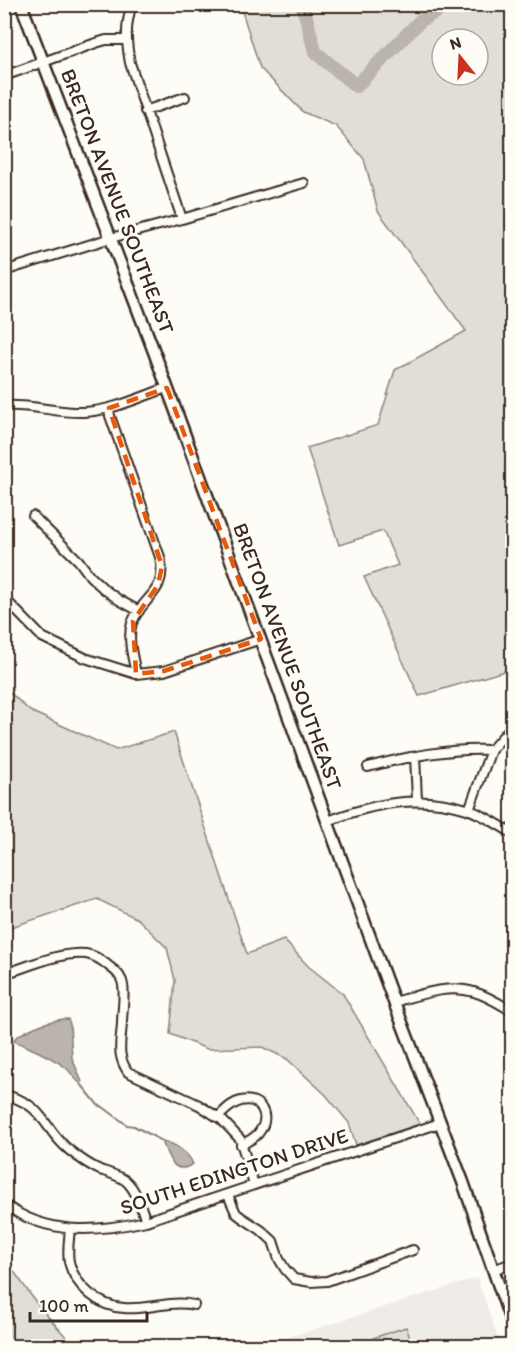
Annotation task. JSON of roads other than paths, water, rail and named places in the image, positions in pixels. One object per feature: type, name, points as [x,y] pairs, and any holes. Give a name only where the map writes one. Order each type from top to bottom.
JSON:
[{"type":"main road","name":"BRETON AVENUE SOUTHEAST","points":[[21,4],[261,639],[394,1002],[463,1182],[513,1324]]},
{"type":"street","points":[[132,4],[127,21],[126,40],[130,63],[182,219]]},
{"type":"street","points":[[4,76],[105,40],[126,40]]},
{"type":"street","points":[[146,111],[184,97]]},
{"type":"street","points":[[4,271],[304,183]]},
{"type":"street","points":[[4,406],[21,405],[66,412],[85,412],[109,408],[167,387]]},
{"type":"street","points":[[109,408],[162,566],[159,585],[139,611],[130,632],[136,674]]},
{"type":"street","points":[[33,516],[80,561],[90,576],[104,589],[139,611]]},
{"type":"street","points":[[4,598],[42,637],[85,658],[136,674],[164,672],[261,639]]},
{"type":"street","points":[[469,810],[491,750],[513,726]]},
{"type":"street","points":[[368,767],[415,756],[476,749],[491,750]]},
{"type":"street","points":[[415,756],[417,800]]},
{"type":"street","points":[[328,821],[380,804],[417,800],[469,810],[513,833]]},
{"type":"street","points":[[4,974],[60,956],[87,954],[101,960],[118,974],[123,986],[119,1051],[123,1065],[128,1072],[199,1105],[222,1120],[240,1140],[254,1185]]},
{"type":"street","points":[[394,1002],[424,993],[453,989],[473,992],[513,1011]]},
{"type":"street","points":[[4,1095],[15,1097],[38,1112],[67,1148],[83,1160],[126,1181],[135,1192],[146,1221]]},
{"type":"street","points":[[218,1118],[236,1103],[249,1099],[258,1102],[263,1109],[263,1127],[259,1134],[241,1145]]},
{"type":"street","name":"SOUTH EDINGTON DRIVE","points":[[4,1204],[40,1223],[70,1229],[116,1228],[228,1195],[440,1124]]},
{"type":"street","points":[[228,1195],[236,1213],[273,1241],[279,1259],[294,1279],[311,1282],[327,1281],[413,1250]]},
{"type":"street","points":[[70,1229],[68,1251],[72,1271],[79,1282],[97,1300],[123,1308],[177,1303],[194,1305]]},
{"type":"street","points":[[493,1270],[509,1264]]},
{"type":"waterway","points":[[301,4],[315,52],[356,86],[421,20],[450,4]]},
{"type":"waterway","points":[[81,1084],[98,1105],[127,1125],[134,1126],[162,1141]]}]
